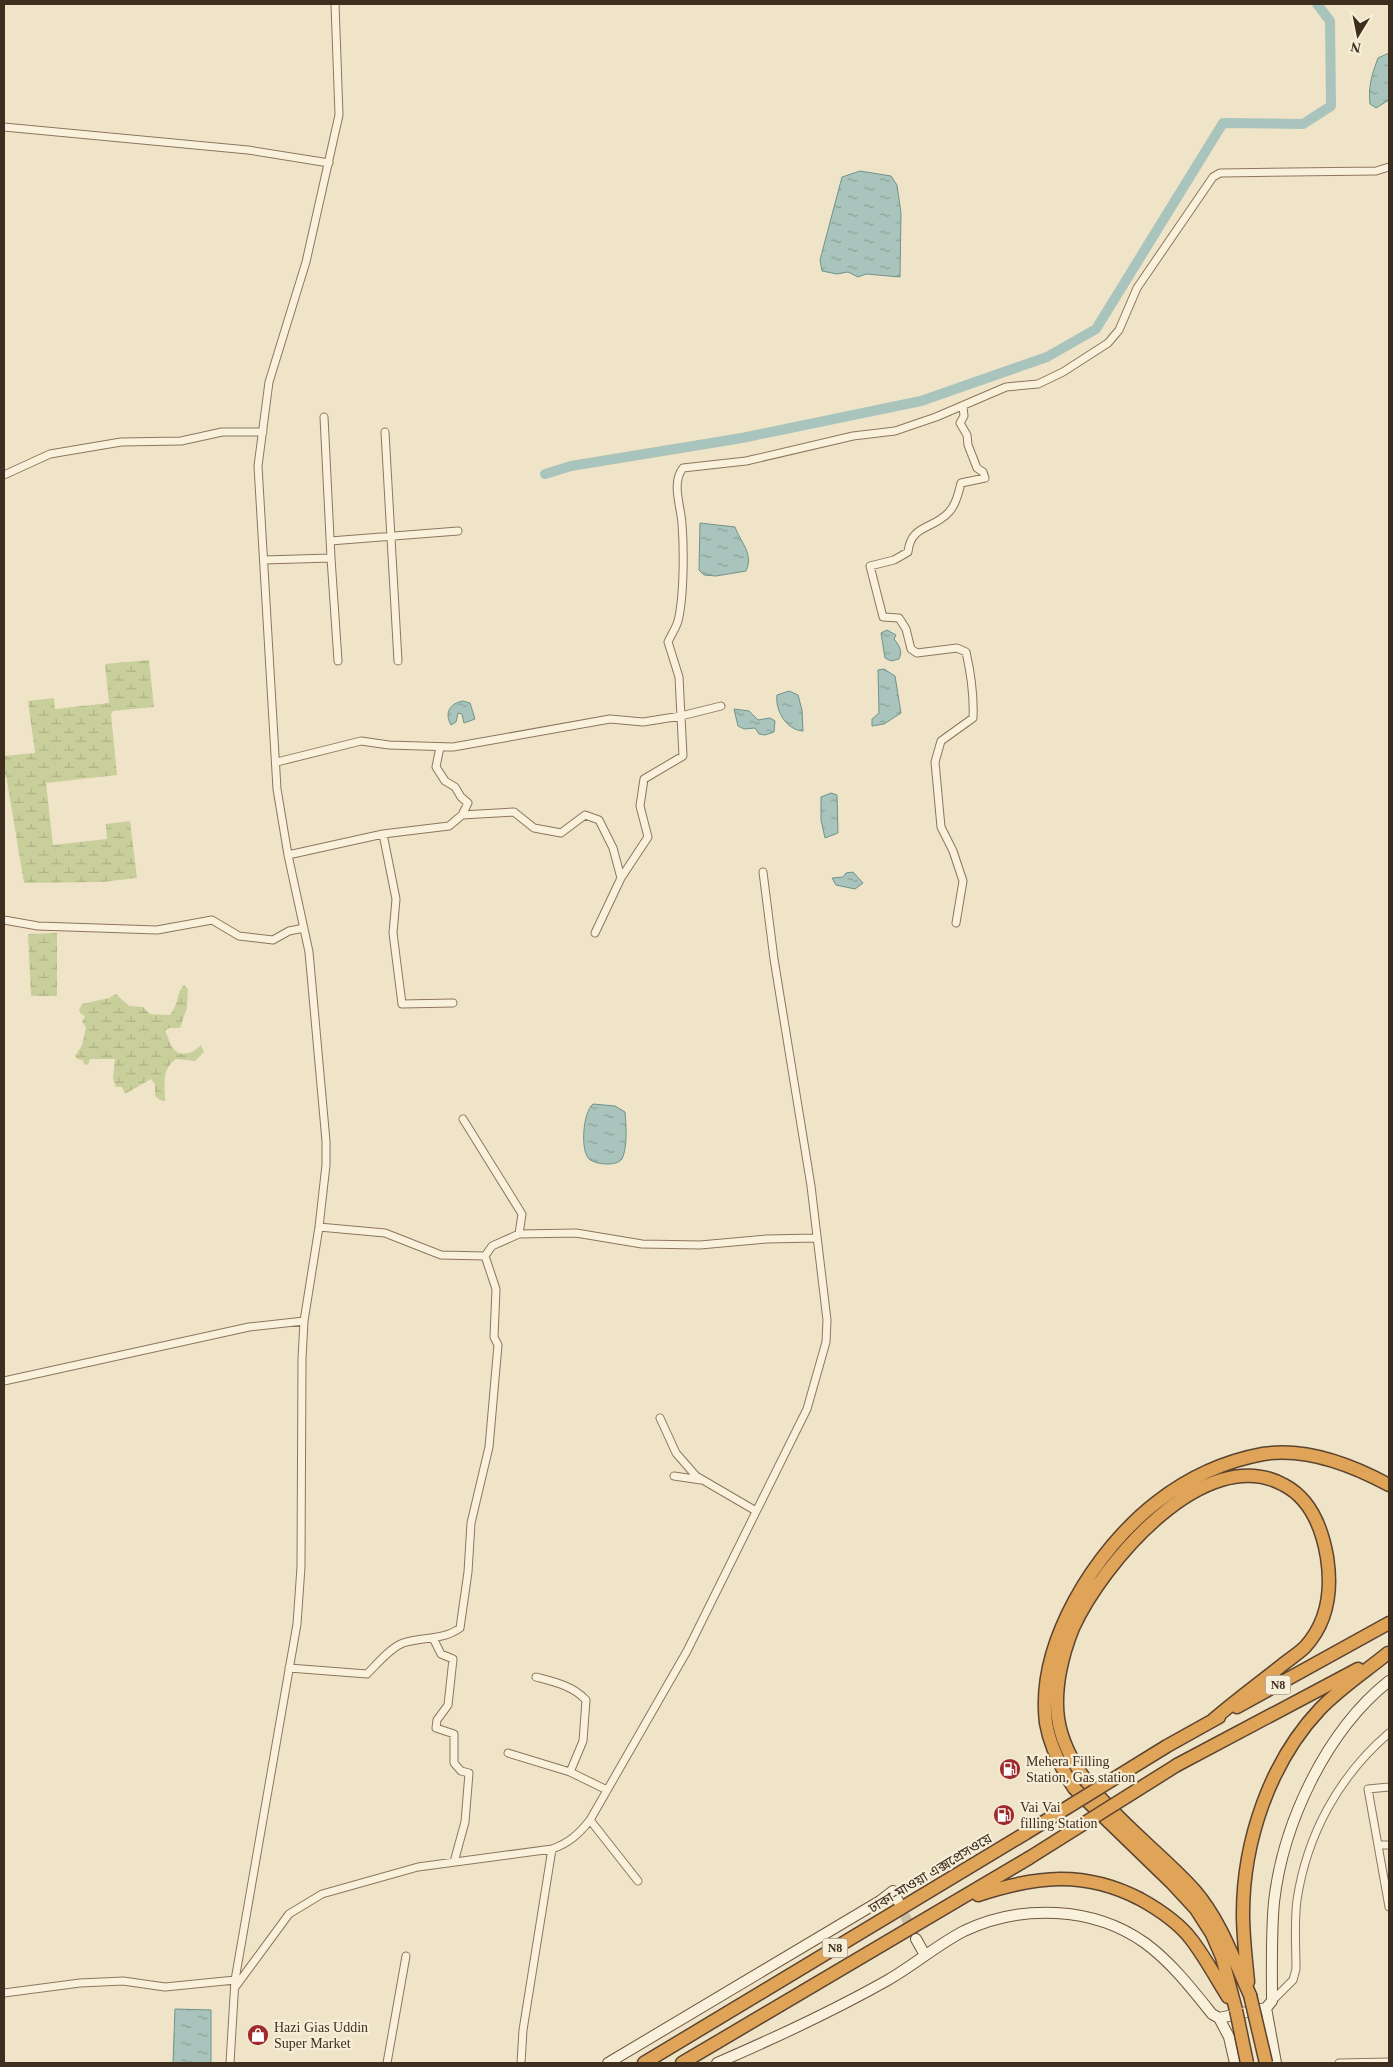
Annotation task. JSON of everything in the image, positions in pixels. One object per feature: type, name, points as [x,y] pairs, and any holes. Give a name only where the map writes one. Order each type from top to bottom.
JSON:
[{"type":"highway","points":[[1247,2063],[1222,1957],[1212,1934],[1196,1909],[1171,1882],[1074,1788],[1052,1748],[1046,1722],[1046,1690],[1052,1658],[1061,1629],[1075,1601],[1095,1568],[1120,1535],[1157,1501],[1194,1478],[1230,1461],[1265,1454],[1302,1454],[1338,1462],[1389,1484]]},
{"type":"highway","points":[[1213,1720],[1305,1648],[1321,1622],[1329,1599],[1329,1572],[1324,1542],[1314,1514],[1303,1498],[1290,1488],[1269,1477],[1238,1475],[1206,1485],[1181,1500],[1132,1542],[1110,1569],[1073,1628],[1064,1652],[1057,1692],[1058,1718],[1064,1743],[1077,1768],[1103,1800],[1196,1892],[1231,1952],[1250,1994]]},
{"type":"highway","name":"ঢাকা-মাওয়া এক্সপ্রেসওয়ে","points":[[644,2063],[1167,1746],[1389,1623]]},
{"type":"highway","points":[[1266,2063],[1250,1994],[1243,1914],[1247,1864],[1267,1794],[1298,1737],[1320,1708],[1389,1653]]},
{"type":"highway","name":"N8","points":[[682,2063],[1029,1858],[1177,1765],[1389,1653]]},
{"type":"highway","points":[[957,1901],[1006,1886],[1047,1878],[1082,1878],[1118,1887],[1158,1908],[1190,1938],[1236,2010]]},
{"type":"main road","points":[[1276,2063],[1269,2004],[1274,1903],[1284,1848],[1292,1824],[1316,1772],[1337,1738],[1389,1681]]},
{"type":"main road","points":[[608,2063],[880,1901],[893,1891],[898,1901]]},
{"type":"main road","points":[[718,2063],[819,2017],[889,1979],[964,1932],[989,1922],[1019,1914],[1045,1912],[1070,1914],[1119,1929],[1145,1943],[1177,1973],[1212,2014],[1219,2018],[1229,2037],[1235,2063]]},
{"type":"main road","points":[[916,1939],[925,1955]]},
{"type":"main road","points":[[1219,2018],[1269,2004]]},
{"type":"street","points":[[230,2063],[236,1983],[297,1624],[300,1567],[304,1321],[319,1228],[326,1165],[326,1141],[309,952],[278,799],[258,466],[269,382],[306,262],[339,115],[335,4]]},
{"type":"street","points":[[4,127],[248,150],[329,163]]},
{"type":"street","points":[[595,933],[621,878],[648,837],[640,806],[644,779],[683,756],[679,677],[668,642],[678,622],[682,588],[682,525],[677,488],[679,473],[683,468],[746,461],[853,436],[895,430],[962,406],[1006,387],[1038,384],[1063,372],[1108,343],[1119,330],[1137,288],[1213,177],[1220,173],[1376,171],[1389,167]]},
{"type":"street","points":[[956,923],[963,881],[953,851],[941,827],[935,762],[941,741],[973,718],[974,699],[966,652],[957,648],[917,653],[911,649],[906,629],[899,618],[883,616],[870,566],[894,560],[908,552],[910,540],[916,532],[926,528],[950,512],[959,494],[961,483],[985,478],[977,468],[968,445],[967,436],[960,423],[964,416],[962,406]]},
{"type":"street","points":[[324,417],[338,661]]},
{"type":"street","points":[[4,475],[50,454],[121,442],[181,441],[222,432],[263,432]]},
{"type":"street","points":[[385,432],[398,661]]},
{"type":"street","points":[[330,541],[458,531]]},
{"type":"street","points":[[264,560],[331,558]]},
{"type":"street","points":[[277,762],[361,741],[389,745],[454,747],[610,719],[643,722],[681,716],[721,706]]},
{"type":"street","points":[[288,855],[383,834],[450,826],[462,814],[468,803],[461,798],[455,787],[445,781],[436,768],[440,747]]},
{"type":"street","points":[[462,814],[514,812],[534,828],[561,833],[585,815],[599,820],[614,848],[621,878]]},
{"type":"street","points":[[383,834],[396,899],[393,933],[402,1004],[453,1004]]},
{"type":"street","points":[[4,1993],[80,1983],[123,1981],[165,1987],[236,1983],[289,1914],[322,1894],[418,1867],[552,1849],[567,1844],[590,1820],[687,1652],[807,1409],[826,1342],[827,1320],[817,1238],[774,959],[763,872]]},
{"type":"street","points":[[4,920],[38,926],[157,930],[212,920],[239,936],[272,940],[289,931],[304,928]]},
{"type":"street","points":[[462,1119],[522,1214],[519,1234]]},
{"type":"street","points":[[319,1228],[385,1233],[441,1255],[484,1256]]},
{"type":"street","points":[[484,1256],[492,1246],[519,1234],[576,1233],[642,1244],[700,1246],[766,1239],[817,1238]]},
{"type":"street","points":[[289,1668],[367,1674],[402,1644],[455,1632],[460,1628],[468,1572],[471,1523],[489,1447],[498,1345],[494,1338],[496,1289],[484,1256]]},
{"type":"street","points":[[4,1381],[249,1327],[304,1321]]},
{"type":"street","points":[[660,1418],[676,1453],[696,1476],[756,1512]]},
{"type":"street","points":[[674,1476],[704,1480]]},
{"type":"street","points":[[433,1638],[441,1654],[453,1659],[448,1705],[436,1720],[436,1728],[454,1734],[454,1764],[461,1771],[469,1773],[465,1822],[462,1838],[457,1844],[454,1862]]},
{"type":"street","points":[[536,1677],[560,1683],[579,1692],[586,1700],[584,1741],[570,1772]]},
{"type":"street","points":[[1269,2004],[1293,1980],[1296,1970],[1297,1902],[1319,1825],[1350,1773],[1367,1752],[1389,1733]]},
{"type":"street","points":[[508,1753],[570,1772],[607,1790]]},
{"type":"street","points":[[1389,1787],[1368,1789],[1389,1905]]},
{"type":"street","points":[[590,1820],[638,1881]]},
{"type":"street","points":[[1379,1846],[1389,1845]]},
{"type":"street","points":[[521,2063],[523,2030],[552,1849]]},
{"type":"street","points":[[387,2063],[406,1956]]},
{"type":"street","points":[[1339,2063],[1389,2062]]},
{"type":"green space","points":[[149,660],[154,707],[113,711],[111,714],[117,775],[46,783],[53,845],[107,839],[106,824],[130,821],[137,878],[102,882],[24,883],[6,775],[4,775],[4,756],[35,753],[28,701],[54,698],[55,709],[109,703],[105,664]]},
{"type":"green space","points":[[57,933],[57,996],[31,996],[28,934]]},
{"type":"green space","points":[[184,985],[188,989],[187,1008],[180,1028],[169,1028],[165,1031],[175,1051],[187,1054],[201,1045],[204,1052],[195,1061],[176,1059],[171,1063],[165,1078],[165,1101],[155,1096],[155,1084],[151,1079],[125,1094],[122,1087],[116,1087],[113,1078],[115,1059],[90,1059],[88,1065],[84,1064],[83,1060],[77,1059],[75,1056],[82,1045],[86,1027],[82,1022],[85,1016],[79,1010],[82,1004],[109,998],[116,994],[129,1006],[143,1007],[150,1014],[170,1015]]},
{"type":"water","points":[[1389,53],[1389,100],[1376,108],[1370,104],[1372,75],[1378,58]]},
{"type":"water","points":[[860,171],[891,176],[897,185],[901,213],[900,277],[866,274],[858,277],[848,272],[837,274],[822,271],[820,260],[842,177]]},
{"type":"water","points":[[700,523],[735,527],[748,554],[746,571],[716,576],[704,575],[699,570]]},
{"type":"water","points":[[887,630],[896,635],[894,639],[899,646],[899,659],[891,661],[885,658],[881,633]]},
{"type":"water","points":[[884,669],[895,676],[901,713],[884,724],[872,726],[872,719],[879,713],[878,670]]},
{"type":"water","points":[[789,691],[798,695],[802,710],[803,731],[791,727],[780,713],[777,695]]},
{"type":"water","points":[[458,702],[470,703],[475,719],[464,723],[462,714],[458,713],[456,722],[451,725],[448,716],[449,709]]},
{"type":"water","points":[[734,709],[749,711],[758,720],[770,718],[775,721],[774,732],[765,735],[759,734],[755,728],[744,729],[738,726]]},
{"type":"water","points":[[831,793],[837,795],[838,833],[825,838],[821,820],[821,797]]},
{"type":"water","points":[[853,872],[863,883],[855,889],[836,885],[832,878],[843,877],[846,873]]},
{"type":"water","points":[[593,1104],[615,1106],[625,1112],[625,1148],[622,1159],[617,1162],[610,1164],[598,1163],[589,1159],[586,1154],[584,1148],[585,1123]]},
{"type":"water","points":[[175,2009],[211,2010],[211,2063],[173,2063]]},
{"type":"waterway","points":[[545,474],[571,466],[742,438],[921,401],[1047,357],[1096,329],[1223,123],[1303,124],[1331,106],[1330,21],[1317,4]]},
{"type":"tunnel","points":[[898,1901],[916,1939]]},
{"type":"place","name":"Mehera Filling Station, Gas station","points":[[1010,1769]]},
{"type":"place","name":"Vai Vai filling Station","points":[[1004,1815]]},
{"type":"place","name":"Hazi Gias Uddin Super Market","points":[[258,2035]]}]
